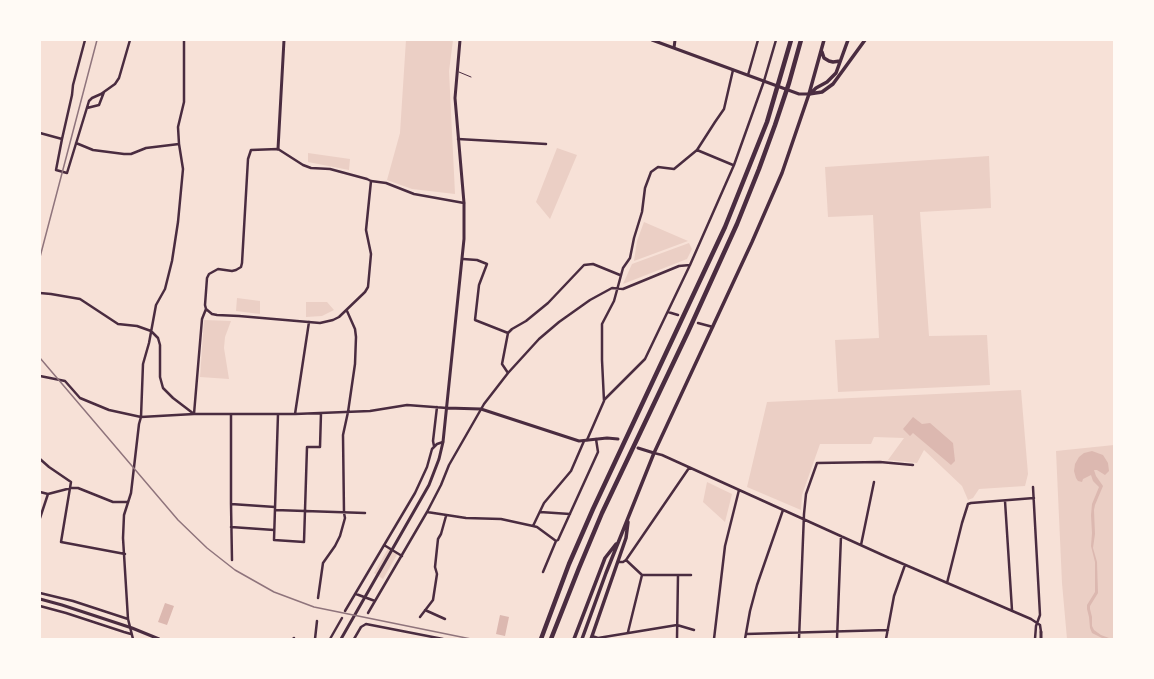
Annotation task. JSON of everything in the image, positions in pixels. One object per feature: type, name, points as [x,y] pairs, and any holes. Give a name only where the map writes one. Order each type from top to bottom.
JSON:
[{"type":"highway","points":[[542,637],[593,509],[725,227],[767,122],[791,40]]},
{"type":"highway","points":[[551,638],[602,513],[737,224],[759,169],[785,96],[801,40]]},
{"type":"main road","points":[[582,639],[654,454],[713,328],[782,174],[809,94],[824,40]]},
{"type":"main road","points":[[809,94],[832,78],[848,40]]},
{"type":"main road","points":[[809,94],[822,92],[833,84],[866,40]]},
{"type":"main road","points":[[821,51],[826,60],[834,62],[840,61]]},
{"type":"main road","points":[[592,638],[626,538],[629,515]]},
{"type":"main road","points":[[574,639],[605,558],[620,539]]},
{"type":"street","points":[[86,40],[72,85],[72,95],[56,170],[60,172],[67,173],[87,108],[92,98],[115,84],[119,78],[130,40]]},
{"type":"street","points":[[133,639],[128,619],[123,538],[124,515],[131,492],[141,417],[142,364],[150,343],[156,305],[165,289],[175,245],[183,181],[178,127],[184,102],[184,40]]},
{"type":"street","points":[[278,149],[284,40]]},
{"type":"street","points":[[341,639],[433,478],[443,442],[463,259],[464,202],[456,98],[460,40]]},
{"type":"street","points":[[652,40],[799,94],[809,94]]},
{"type":"street","points":[[674,48],[675,40]]},
{"type":"street","points":[[748,75],[758,40]]},
{"type":"street","points":[[533,526],[544,503],[571,471],[604,401],[645,359],[690,265],[734,165],[764,81],[776,40]]},
{"type":"street","points":[[604,401],[602,324],[614,301],[620,275],[630,258],[651,172],[658,167],[674,169],[697,150],[724,109],[733,70]]},
{"type":"street","points":[[87,108],[96,107],[99,105],[104,92]]},
{"type":"street","points":[[40,133],[62,139]]},
{"type":"street","points":[[458,139],[546,144]]},
{"type":"street","points":[[76,143],[93,150],[124,154],[131,154],[146,148],[179,144]]},
{"type":"street","points":[[194,414],[202,319],[206,309],[207,278],[209,274],[218,269],[232,271],[236,270],[242,263],[249,154],[251,150],[278,149],[284,154],[311,168],[330,169],[371,181],[386,183],[414,194],[464,202]]},
{"type":"street","points":[[697,150],[734,165]]},
{"type":"street","points":[[206,309],[212,314],[217,315],[320,323],[333,320],[347,311],[368,287],[371,254],[366,230],[371,181]]},
{"type":"street","points":[[463,259],[477,260],[487,264],[479,285],[475,320],[508,333]]},
{"type":"street","points":[[508,373],[502,364],[508,333],[548,303],[584,265],[593,264],[620,275]]},
{"type":"street","points":[[368,613],[427,512],[453,457],[484,404],[508,373],[539,339],[559,322],[590,300],[612,288],[623,289],[679,266],[690,265]]},
{"type":"street","points":[[40,293],[80,299],[115,323],[137,326],[151,331],[158,338],[160,345],[160,377],[163,388],[173,398],[194,414]]},
{"type":"street","points":[[318,598],[323,563],[340,536],[345,518],[343,435],[355,364],[356,337],[355,329],[347,311]]},
{"type":"street","points":[[668,312],[678,315]]},
{"type":"street","points":[[295,414],[309,322]]},
{"type":"street","points":[[698,323],[713,328]]},
{"type":"street","points":[[40,376],[65,381],[80,398],[108,410],[141,417],[194,414],[295,414],[348,412],[370,411],[407,405],[481,409],[579,441],[608,438],[618,439]]},
{"type":"street","points":[[345,611],[415,493],[427,467],[434,446],[433,441],[437,407]]},
{"type":"street","points":[[278,414],[274,540],[304,542],[307,447],[320,447],[321,413]]},
{"type":"street","points":[[231,414],[232,560]]},
{"type":"street","points":[[543,572],[598,452],[596,439]]},
{"type":"street","points":[[434,446],[443,442]]},
{"type":"street","points":[[638,448],[654,454],[662,455],[905,565],[1012,610],[1038,623],[1042,632],[1041,639]]},
{"type":"street","points":[[40,459],[71,482],[61,542],[125,554]]},
{"type":"street","points":[[799,639],[803,519],[806,494],[817,463],[880,462],[913,465]]},
{"type":"street","points":[[618,562],[624,562],[626,560],[689,468]]},
{"type":"street","points":[[861,545],[874,482]]},
{"type":"street","points":[[1032,487],[1034,498],[1040,615],[1035,639]]},
{"type":"street","points":[[40,492],[48,494],[71,488],[78,488],[113,502],[127,502]]},
{"type":"street","points":[[714,639],[725,546],[739,490]]},
{"type":"street","points":[[40,518],[48,494]]},
{"type":"street","points":[[947,583],[968,504],[1034,498]]},
{"type":"street","points":[[1005,501],[1012,610]]},
{"type":"street","points":[[231,504],[275,509],[365,513]]},
{"type":"street","points":[[745,639],[757,585],[783,510]]},
{"type":"street","points":[[427,512],[446,516],[501,519],[533,526],[537,527],[556,541]]},
{"type":"street","points":[[540,512],[570,514]]},
{"type":"street","points":[[420,617],[433,600],[437,574],[435,567],[438,539],[446,516]]},
{"type":"street","points":[[231,526],[274,530]]},
{"type":"street","points":[[837,639],[841,536]]},
{"type":"street","points":[[384,545],[402,556]]},
{"type":"street","points":[[626,560],[642,575],[691,575]]},
{"type":"street","points":[[886,639],[894,596],[905,565]]},
{"type":"street","points":[[628,633],[642,575]]},
{"type":"street","points":[[677,639],[678,575]]},
{"type":"street","points":[[40,593],[73,601],[128,619]]},
{"type":"street","points":[[356,594],[375,601]]},
{"type":"street","points":[[40,599],[132,628],[159,639]]},
{"type":"street","points":[[40,606],[66,612],[131,634]]},
{"type":"street","points":[[425,610],[445,619]]},
{"type":"street","points":[[330,639],[342,618]]},
{"type":"street","points":[[315,639],[316,621]]},
{"type":"street","points":[[354,639],[361,627],[366,624],[443,639]]},
{"type":"street","points":[[592,638],[677,625],[694,630]]},
{"type":"street","points":[[746,634],[838,630],[888,630]]},
{"type":"lane","points":[[457,71],[471,77]]},
{"type":"shaded area","points":[[406,40],[453,40],[449,71],[455,194],[412,189],[387,180],[400,133]]},
{"type":"shaded area","points":[[557,148],[577,155],[550,219],[536,202]]},
{"type":"shaded area","points":[[308,153],[350,159],[349,170],[308,162]]},
{"type":"shaded area","points":[[989,156],[991,208],[920,212],[929,336],[987,335],[990,385],[838,392],[835,340],[879,338],[873,215],[828,217],[825,167]]},
{"type":"shaded area","points":[[644,222],[688,241],[634,261],[637,241]]},
{"type":"shaded area","points":[[689,243],[692,249],[687,259],[623,284],[632,264]]},
{"type":"shaded area","points":[[237,298],[260,301],[260,314],[236,311]]},
{"type":"shaded area","points":[[306,302],[327,302],[334,310],[322,316],[306,317]]},
{"type":"shaded area","points":[[204,320],[231,321],[225,337],[224,348],[229,379],[200,377]]},
{"type":"shaded area","points":[[1021,390],[1028,474],[1025,486],[979,489],[973,498],[968,500],[962,486],[924,450],[917,463],[888,460],[904,438],[874,437],[871,444],[820,444],[802,495],[801,510],[747,487],[767,402]]},
{"type":"shaded area","points":[[913,417],[922,424],[930,423],[953,443],[955,461],[951,465],[913,433],[910,436],[903,429]]},
{"type":"shaded area","points":[[1114,445],[1114,639],[1067,639],[1062,583],[1056,451]]},
{"type":"shaded area","points":[[1092,451],[1103,455],[1108,463],[1109,471],[1105,475],[1097,470],[1094,470],[1103,486],[1094,510],[1095,534],[1093,548],[1097,562],[1098,593],[1090,606],[1090,609],[1092,626],[1094,630],[1109,639],[1104,639],[1092,633],[1087,609],[1087,605],[1095,592],[1095,562],[1091,546],[1091,515],[1092,504],[1099,487],[1093,481],[1091,475],[1083,479],[1082,482],[1078,481],[1074,471],[1075,464],[1079,457],[1084,453]]},
{"type":"shaded area","points":[[707,482],[732,494],[725,522],[703,502]]},
{"type":"shaded area","points":[[389,547],[398,553],[383,579],[374,573]]},
{"type":"shaded area","points":[[165,603],[174,606],[167,625],[158,622]]},
{"type":"shaded area","points":[[500,615],[509,617],[505,636],[496,634]]},
{"type":"railway","points":[[40,257],[97,40]]},
{"type":"railway","points":[[40,358],[178,520],[207,548],[235,570],[274,592],[314,607],[471,639]]}]
